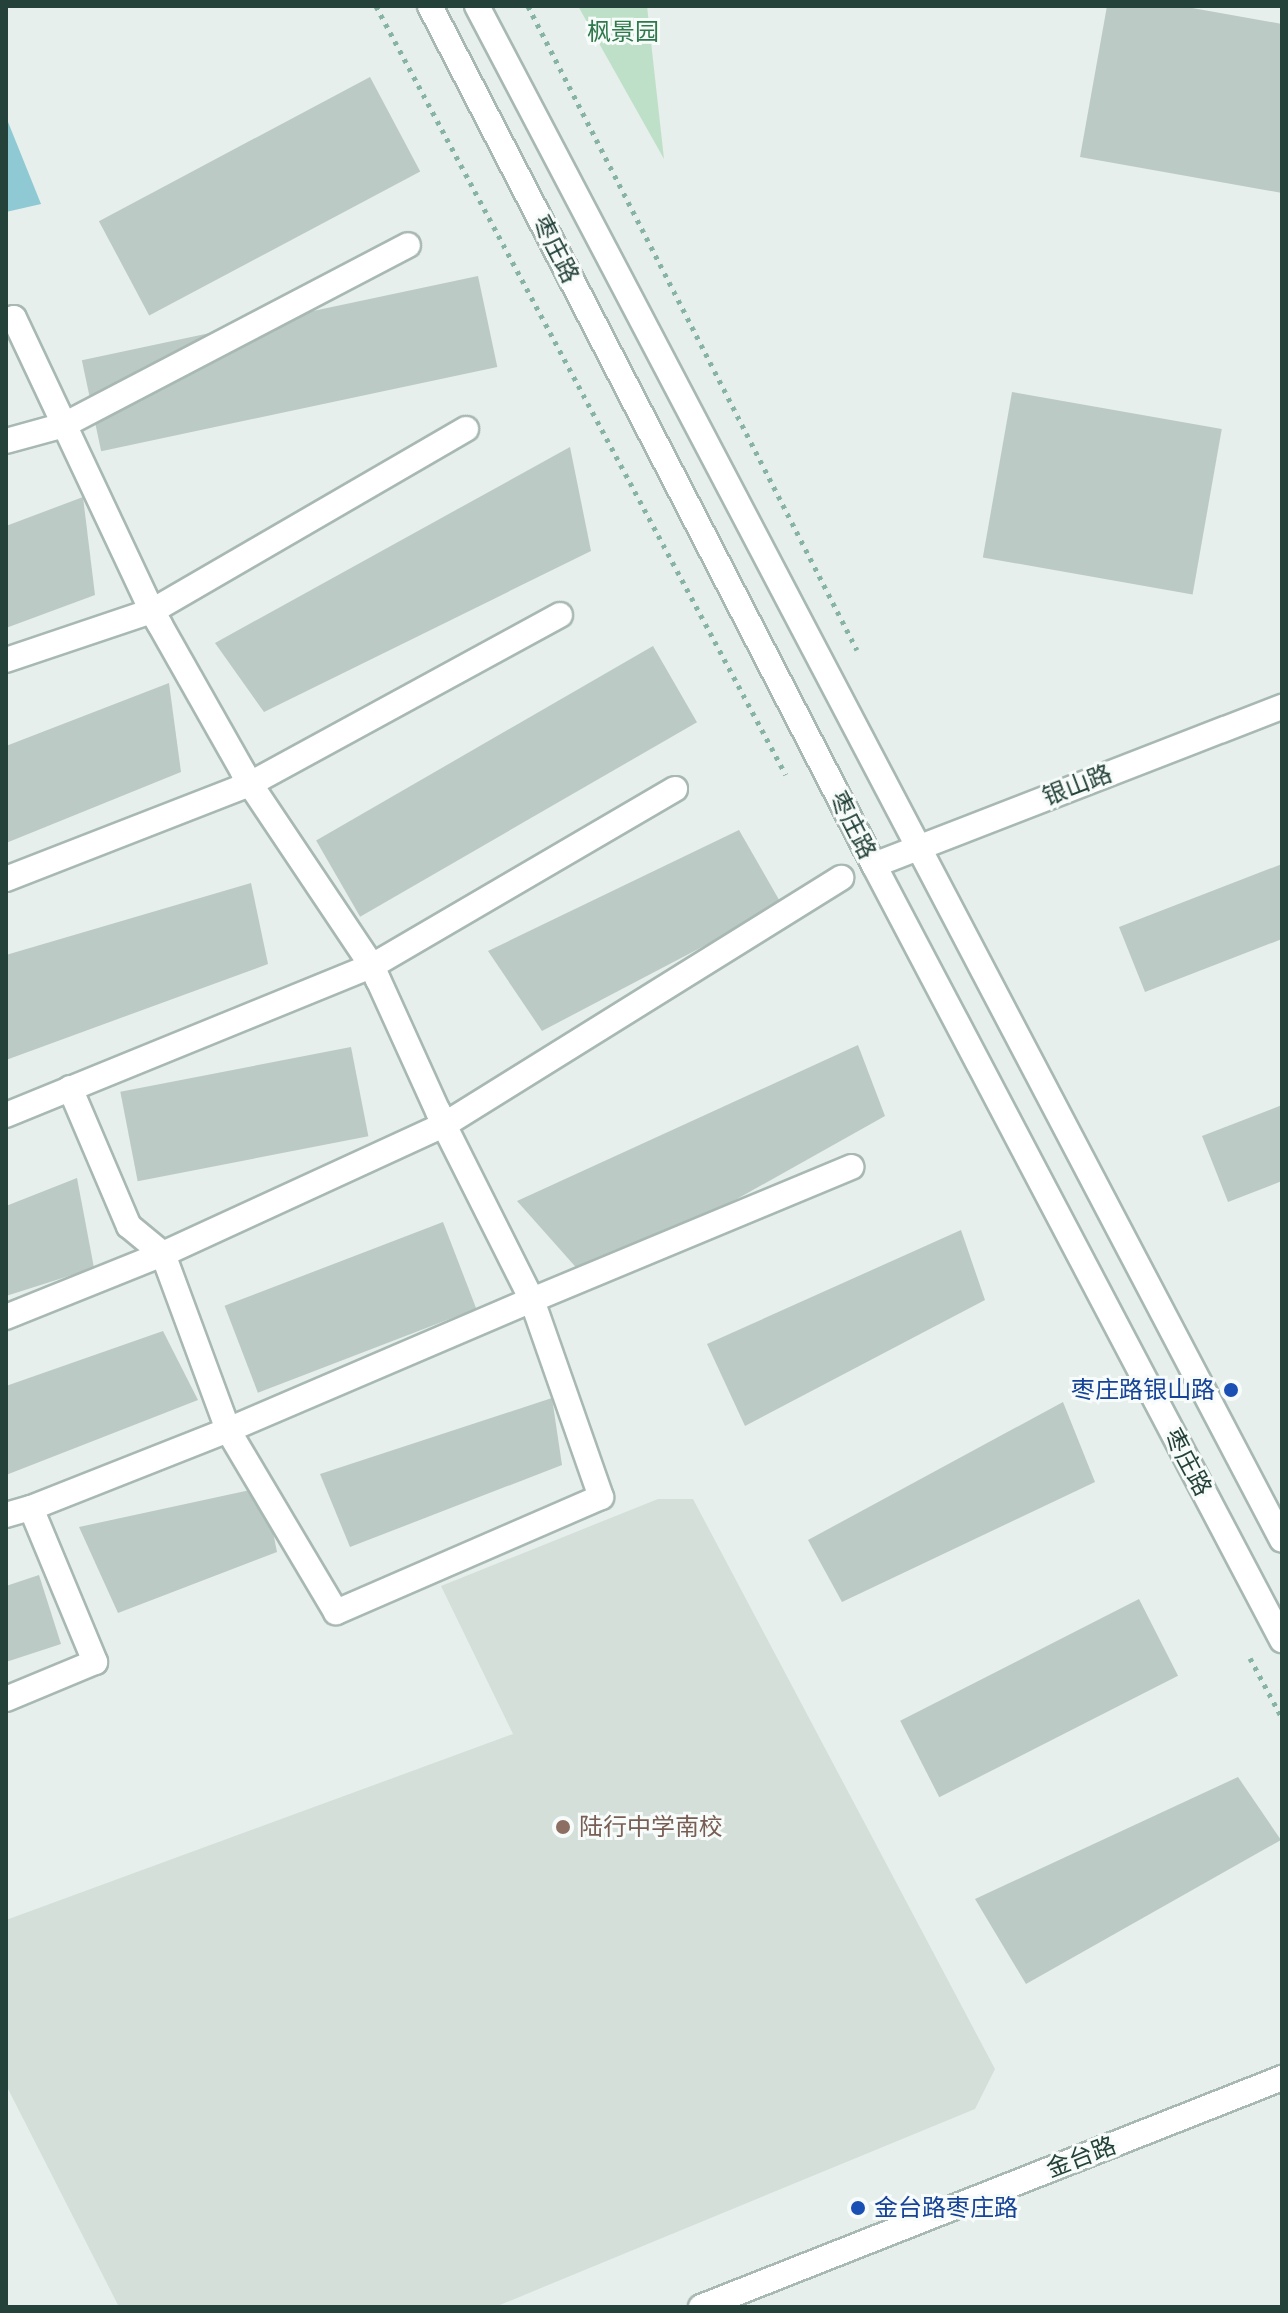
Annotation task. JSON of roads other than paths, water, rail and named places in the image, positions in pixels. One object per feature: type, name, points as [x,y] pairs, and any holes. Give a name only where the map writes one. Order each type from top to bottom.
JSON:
[{"type":"street","name":"枣庄路","points":[[430,6],[874,865],[1282,1640]]},
{"type":"street","name":"枣庄路","points":[[477,6],[1282,1540]]},
{"type":"street","points":[[6,441],[64,425],[408,245]]},
{"type":"street","points":[[6,320],[14,318],[152,611],[250,784],[372,966],[444,1125],[532,1300],[601,1497],[336,1612],[228,1430],[163,1254],[129,1226],[70,1088]]},
{"type":"street","points":[[6,660],[152,611],[466,429]]},
{"type":"street","points":[[6,879],[250,784],[560,615]]},
{"type":"street","name":"银山路","points":[[874,865],[1282,707]]},
{"type":"street","points":[[6,1115],[372,966],[675,789]]},
{"type":"street","points":[[6,1317],[163,1254],[444,1125],[841,878]]},
{"type":"street","points":[[6,1515],[31,1508],[228,1430],[851,1167]]},
{"type":"street","points":[[6,1699],[95,1662],[31,1508]]},
{"type":"street","name":"金台路","points":[[701,2307],[1282,2078]]},
{"type":"water","points":[[6,117],[41,204],[6,212]]},
{"type":"place","name":"枣庄路银山路","points":[[1231,1390]]},
{"type":"place","name":"陆行中学南校","points":[[563,1827]]},
{"type":"place","name":"金台路枣庄路","points":[[858,2208]]},
{"type":"park label","name":"枫景园","points":[[623,32]]}]
